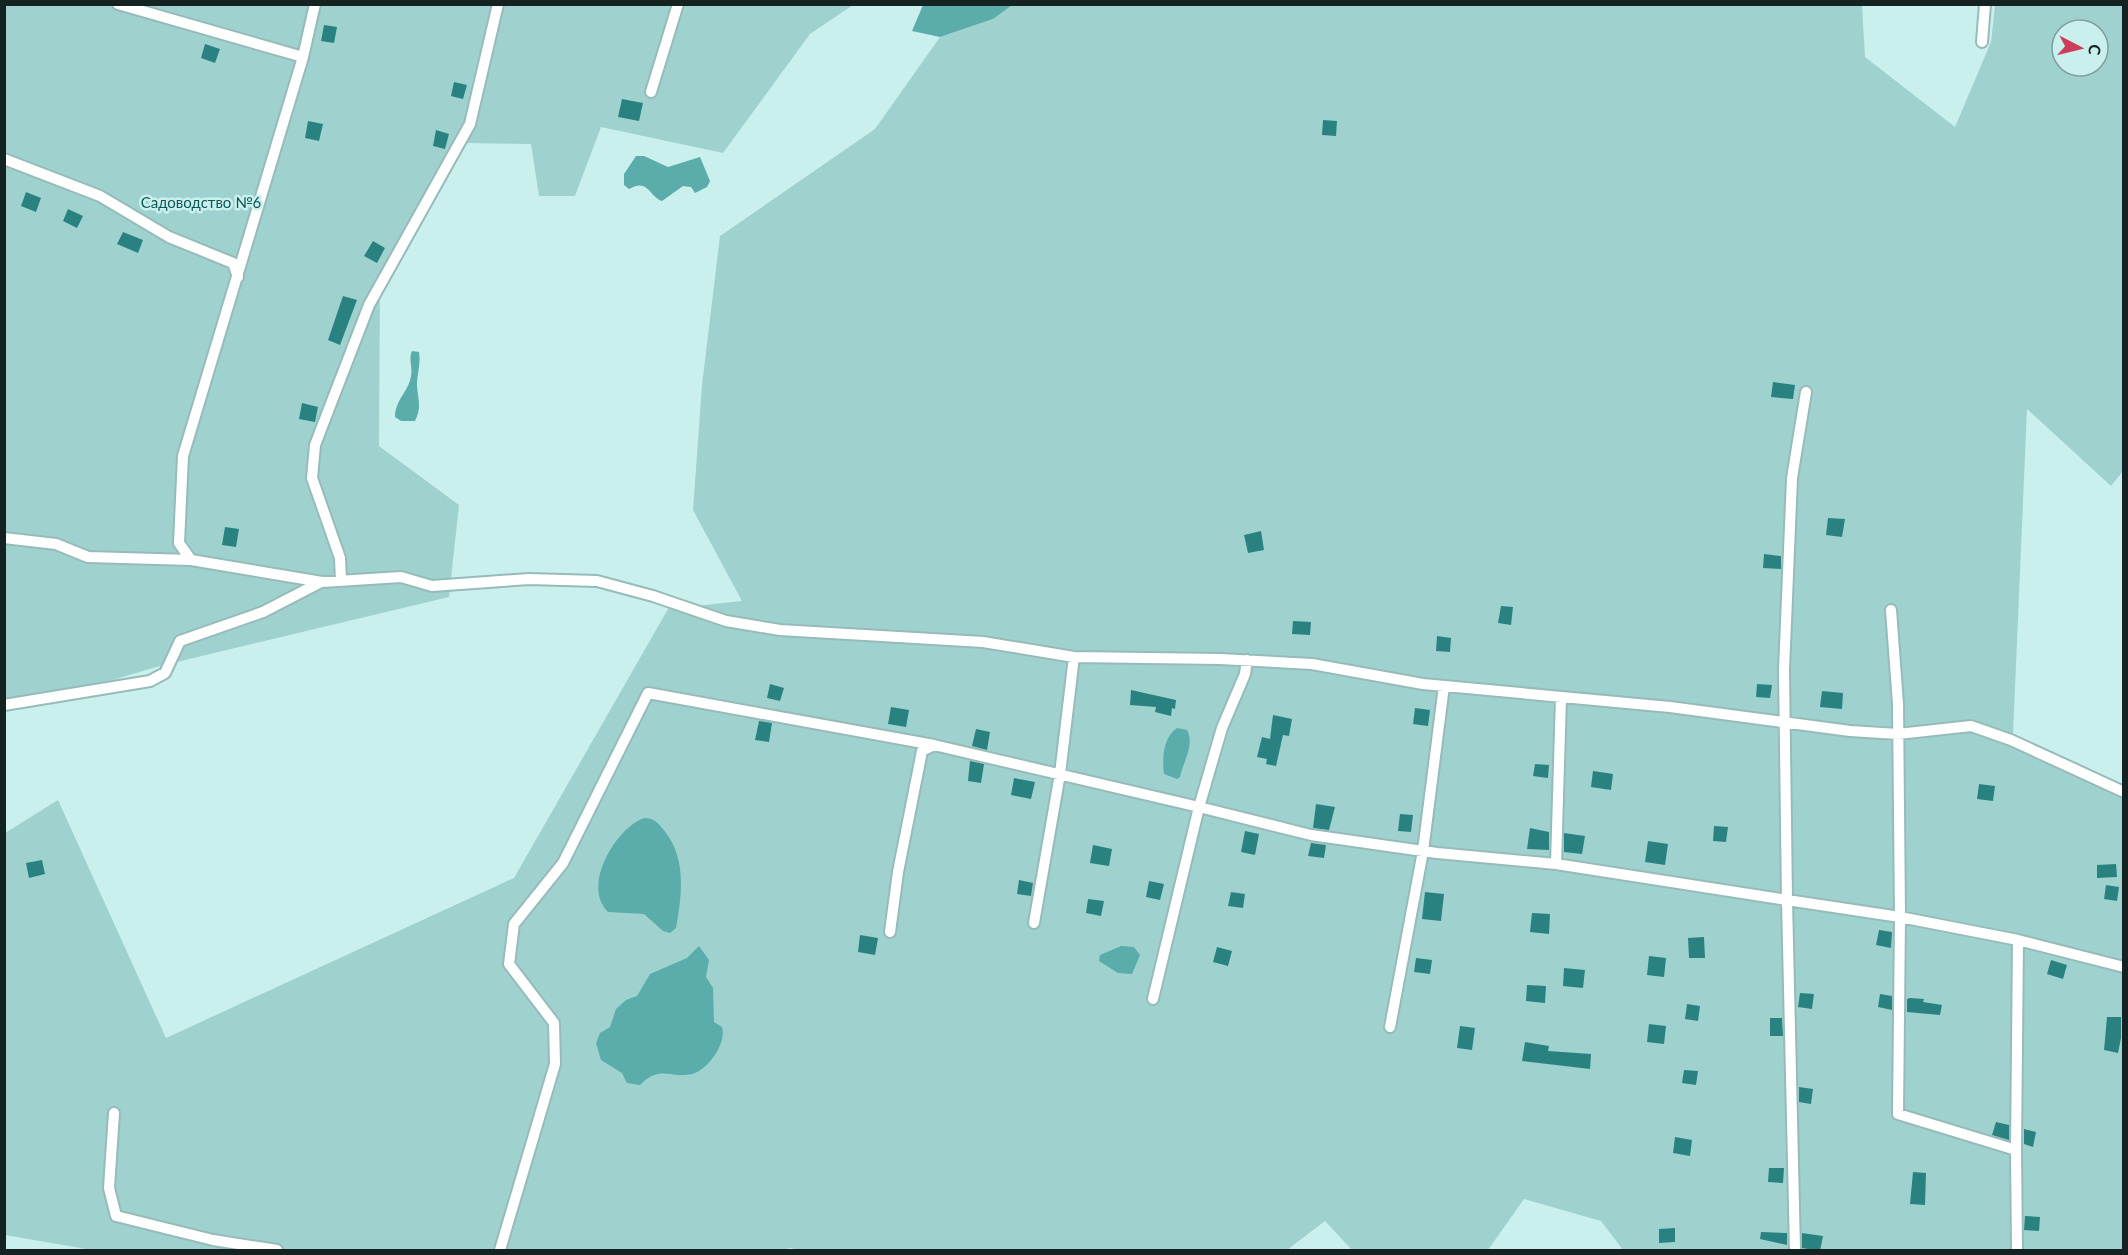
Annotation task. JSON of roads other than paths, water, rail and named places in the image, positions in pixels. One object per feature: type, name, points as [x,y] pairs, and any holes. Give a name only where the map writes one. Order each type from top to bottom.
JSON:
[{"type":"lane","points":[[118,4],[303,57]]},
{"type":"lane","points":[[190,561],[179,543],[183,456],[303,57],[315,4]]},
{"type":"lane","points":[[341,581],[340,558],[312,478],[315,444],[369,305],[470,124],[498,4]]},
{"type":"lane","points":[[651,92],[678,4]]},
{"type":"lane","points":[[1982,42],[1985,4]]},
{"type":"lane","points":[[4,159],[100,196],[169,237],[234,263],[238,277]]},
{"type":"lane","points":[[1795,1251],[1784,670],[1792,478],[1806,392]]},
{"type":"lane","points":[[4,538],[56,544],[88,557],[190,561],[322,582],[401,577],[432,586],[529,579],[597,581],[653,596],[726,621],[780,630],[983,642],[1074,657],[1247,660],[1312,664],[1444,686],[1670,707],[1751,717],[1785,724],[1898,734],[1971,726],[2011,740],[2124,792]]},
{"type":"lane","points":[[4,705],[150,681],[165,673],[180,641],[263,612],[322,582]]},
{"type":"lane","points":[[1891,610],[1898,734],[1900,917],[1898,1114],[2016,1150]]},
{"type":"lane","points":[[1034,923],[1060,774],[1074,657]]},
{"type":"lane","points":[[1154,999],[1199,807],[1222,728],[1245,674],[1247,660]]},
{"type":"lane","points":[[1390,1027],[1423,851],[1444,686]]},
{"type":"lane","points":[[500,1251],[555,1064],[554,1023],[509,964],[514,924],[563,863],[648,693],[934,745],[1311,835],[1423,851],[1556,864],[1900,917],[2018,940],[2124,968]]},
{"type":"lane","points":[[1556,864],[1561,697]]},
{"type":"lane","points":[[890,932],[898,872],[922,751],[934,745]]},
{"type":"lane","points":[[2017,1251],[2018,940]]},
{"type":"lane","points":[[114,1113],[109,1188],[116,1216],[213,1240],[277,1251]]},
{"type":"park label","name":"Садоводство №6","points":[[201,202]]}]
